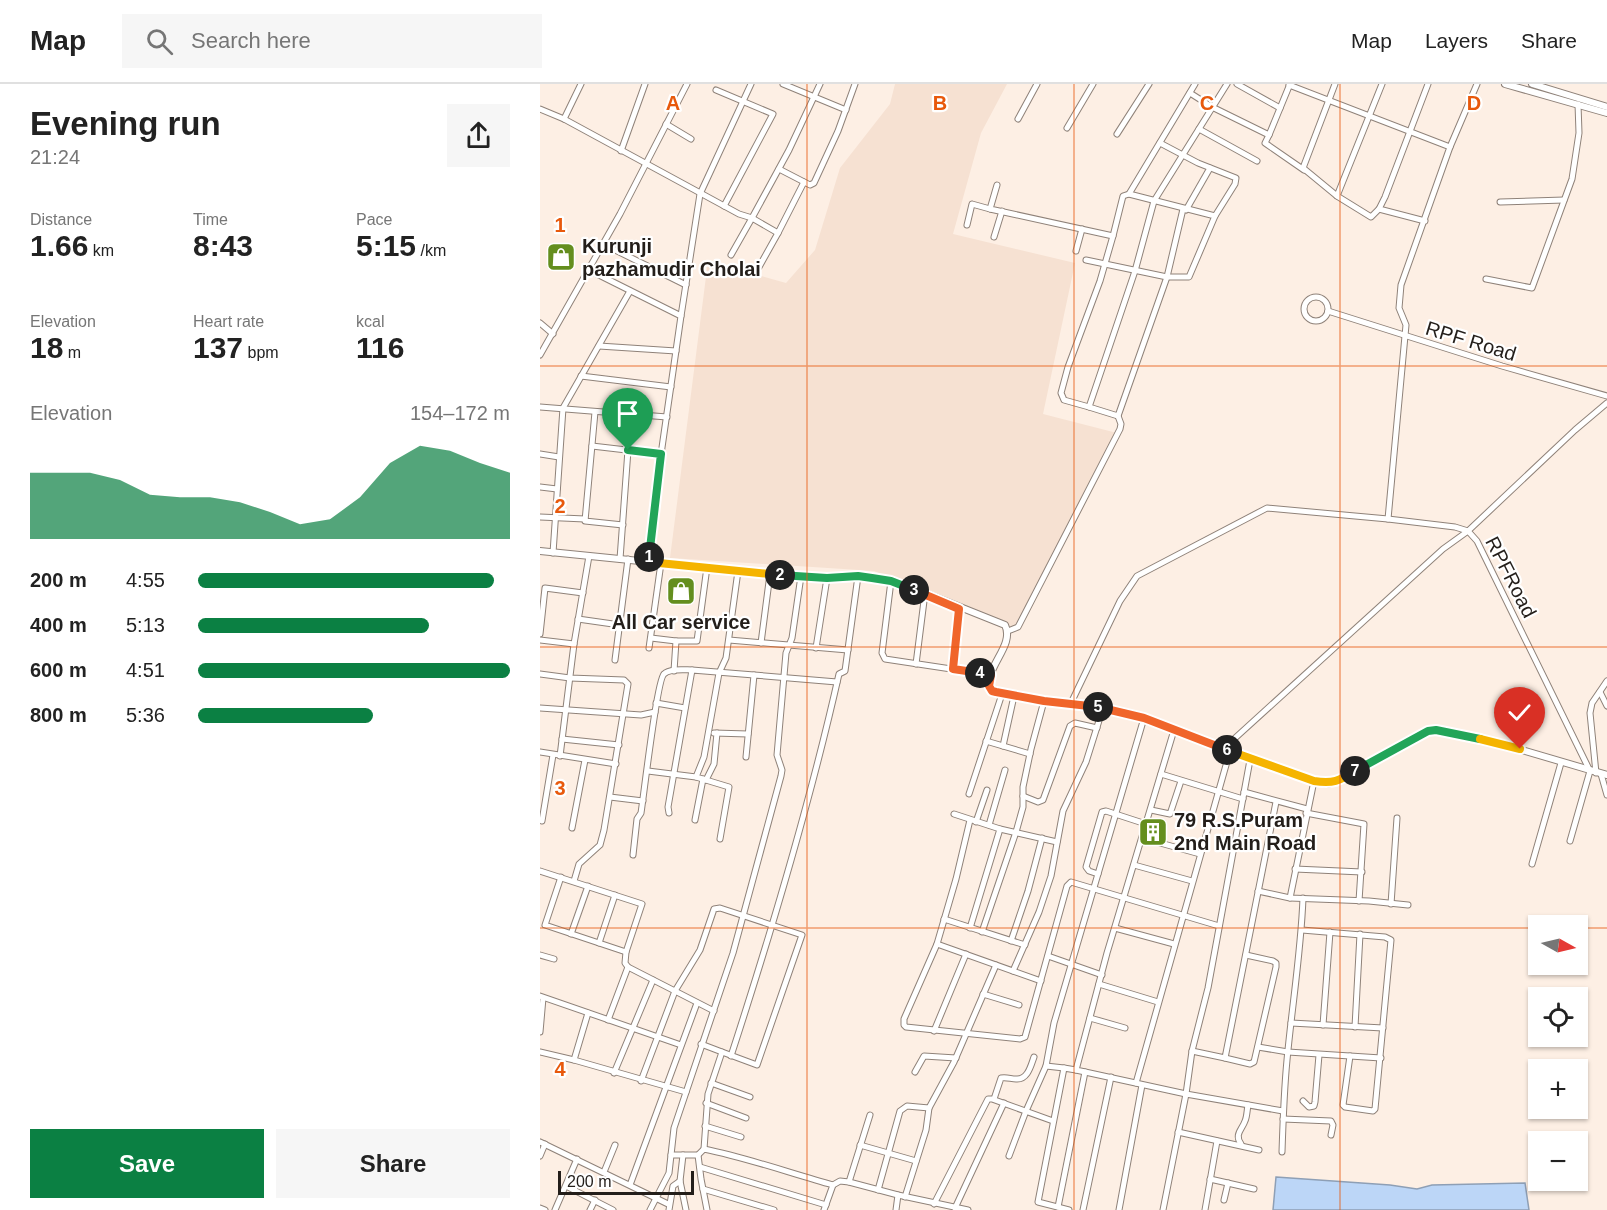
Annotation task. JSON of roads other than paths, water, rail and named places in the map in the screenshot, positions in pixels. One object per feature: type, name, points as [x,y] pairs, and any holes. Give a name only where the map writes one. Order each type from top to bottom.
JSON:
[{"type":"main road","points":[[1505,84],[1607,107]]},
{"type":"main road","points":[[1532,84],[1607,113]]},
{"type":"main road","points":[[540,551],[770,574],[827,578],[858,576],[891,581],[1005,625],[1008,631],[1006,642],[991,675],[989,686],[992,691],[1044,701],[1103,708],[1144,718],[1251,760],[1328,784],[1340,780],[1404,743],[1432,730],[1505,745],[1599,773]]},
{"type":"street","points":[[564,119],[582,84]]},
{"type":"street","points":[[621,151],[645,84]]},
{"type":"street","points":[[540,356],[589,270],[687,84]]},
{"type":"street","points":[[649,562],[661,454],[700,194],[751,84]]},
{"type":"street","points":[[783,84],[846,110]]},
{"type":"street","points":[[730,255],[779,169],[820,84]]},
{"type":"street","points":[[779,169],[804,183],[810,185],[814,183],[855,84]]},
{"type":"street","points":[[1018,119],[1037,84]]},
{"type":"street","points":[[1067,129],[1093,84]]},
{"type":"street","points":[[1117,134],[1149,84]]},
{"type":"street","points":[[1118,416],[1064,400],[1061,393],[1068,367],[1105,265],[1123,196],[1128,194],[1195,84]]},
{"type":"street","points":[[1089,407],[1135,271],[1154,201],[1227,84]]},
{"type":"street","points":[[1237,84],[1280,108]]},
{"type":"street","points":[[1304,170],[1304,164],[1335,84]]},
{"type":"street","points":[[1337,196],[1382,84]]},
{"type":"street","points":[[1428,84],[1410,133],[1379,208],[1371,218],[1265,143],[1290,85],[1410,133],[1450,147]]},
{"type":"street","points":[[1388,519],[1406,321],[1399,304],[1401,285],[1450,147],[1477,84]]},
{"type":"street","points":[[716,90],[773,114],[724,206]]},
{"type":"street","points":[[1190,93],[1212,107],[1269,135]]},
{"type":"street","points":[[1486,279],[1532,288],[1572,179],[1579,133],[1579,101]]},
{"type":"street","points":[[540,109],[564,119],[700,194],[778,233]]},
{"type":"street","points":[[666,124],[691,139]]},
{"type":"street","points":[[1199,129],[1257,160]]},
{"type":"street","points":[[1086,260],[1167,277],[1185,279],[1189,277],[1215,216],[1236,180],[1234,177],[1183,156],[1160,143]]},
{"type":"street","points":[[1008,631],[1018,627],[1120,429],[1118,416],[1167,277],[1185,209],[1210,168]]},
{"type":"street","points":[[759,267],[804,183]]},
{"type":"street","points":[[990,209],[997,185]]},
{"type":"street","points":[[1128,194],[1215,216]]},
{"type":"street","points":[[1500,202],[1564,200]]},
{"type":"street","points":[[967,225],[972,204],[1113,236]]},
{"type":"street","points":[[1379,208],[1425,221]]},
{"type":"street","points":[[994,237],[1002,211]]},
{"type":"street","points":[[1076,251],[1082,229]]},
{"type":"street","points":[[603,244],[686,285]]},
{"type":"street","points":[[589,270],[681,316]]},
{"type":"street","points":[[553,553],[563,408],[630,291]]},
{"type":"street","points":[[1311,297],[1321,297],[1327,303],[1328,311],[1318,321],[1311,320],[1306,317],[1305,303],[1311,297]]},
{"type":"street","name":"RPF Road","points":[[1328,311],[1607,396]]},
{"type":"street","points":[[540,323],[553,334]]},
{"type":"street","points":[[599,346],[676,351]]},
{"type":"street","points":[[582,376],[671,387]]},
{"type":"street","points":[[1071,703],[1120,602],[1137,576],[1267,508],[1388,519],[1455,527],[1468,531],[1575,430],[1607,403]]},
{"type":"street","points":[[540,406],[667,417]]},
{"type":"street","points":[[585,519],[595,412]]},
{"type":"street","points":[[592,446],[661,454]]},
{"type":"street","points":[[620,559],[628,450]]},
{"type":"street","points":[[540,454],[559,457]]},
{"type":"street","points":[[540,487],[557,489]]},
{"type":"street","points":[[540,518],[585,519],[585,521],[623,525]]},
{"type":"street","name":"RPFRoad","points":[[1227,750],[1443,549],[1468,531],[1477,541],[1599,773]]},
{"type":"street","points":[[542,822],[556,756],[562,739],[574,645],[589,556]]},
{"type":"street","points":[[615,660],[628,559]]},
{"type":"street","points":[[649,648],[661,563]]},
{"type":"street","points":[[651,638],[695,642],[698,639],[707,567]]},
{"type":"street","points":[[696,777],[710,733],[719,673],[726,658],[738,571]]},
{"type":"street","points":[[761,643],[770,574]]},
{"type":"street","points":[[650,1210],[669,1173],[674,1128],[744,914],[781,776],[777,755],[784,678],[801,576]]},
{"type":"street","points":[[731,1056],[773,924],[825,736],[839,673],[845,671],[858,576]]},
{"type":"street","points":[[816,648],[827,578]]},
{"type":"street","points":[[891,581],[883,657],[888,660],[991,675]]},
{"type":"street","points":[[540,634],[545,588],[582,594]]},
{"type":"street","points":[[916,664],[925,593]]},
{"type":"street","points":[[953,669],[959,609]]},
{"type":"street","points":[[578,619],[620,625]]},
{"type":"street","points":[[540,640],[574,645]]},
{"type":"street","points":[[729,640],[848,650]]},
{"type":"street","points":[[674,671],[676,641]]},
{"type":"street","points":[[633,855],[637,819],[641,813],[656,703],[662,676],[667,672],[692,670],[837,682]]},
{"type":"street","points":[[669,813],[668,807],[692,670]]},
{"type":"street","points":[[540,674],[627,681],[624,714],[604,830],[600,844],[579,864],[574,881]]},
{"type":"street","points":[[746,757],[754,675]]},
{"type":"street","points":[[1607,681],[1592,703],[1590,713],[1599,773],[1607,795]]},
{"type":"street","points":[[1600,692],[1607,706]]},
{"type":"street","points":[[969,794],[1002,693]]},
{"type":"street","points":[[1003,746],[1014,696]]},
{"type":"street","points":[[982,932],[1023,807],[1030,754],[1044,701]]},
{"type":"street","points":[[656,703],[685,708]]},
{"type":"street","points":[[540,708],[641,715],[655,712]]},
{"type":"street","points":[[1013,971],[1051,876],[1063,810],[1086,762],[1103,708]]},
{"type":"street","points":[[641,715],[654,725]]},
{"type":"street","points":[[1009,1156],[1047,1066],[1050,1041],[1144,718]]},
{"type":"street","points":[[1023,796],[1038,802],[1043,800],[1072,724],[1078,723],[1097,728]]},
{"type":"street","points":[[1076,1070],[1115,928],[1174,730]]},
{"type":"street","points":[[710,733],[748,734]]},
{"type":"street","points":[[695,820],[704,780],[714,764],[717,733]]},
{"type":"street","points":[[562,739],[619,745]]},
{"type":"street","points":[[986,741],[1030,754]]},
{"type":"street","points":[[1119,1210],[1139,1084],[1158,1002],[1218,792],[1227,750]]},
{"type":"street","points":[[540,752],[616,765]]},
{"type":"street","points":[[572,828],[585,760]]},
{"type":"street","points":[[1162,1210],[1186,1094],[1192,1051],[1208,988],[1251,760]]},
{"type":"street","points":[[1532,864],[1561,763]]},
{"type":"street","points":[[989,825],[1005,770]]},
{"type":"street","points":[[648,771],[696,777],[729,787],[720,839]]},
{"type":"street","points":[[1570,841],[1599,773]]},
{"type":"street","points":[[1161,774],[1218,792],[1276,802],[1364,824],[1359,901]]},
{"type":"street","points":[[1151,810],[1170,813],[1181,781]]},
{"type":"street","points":[[1290,898],[1314,781]]},
{"type":"street","points":[[987,790],[973,821],[937,944],[903,1023],[909,1028],[1020,1039],[1025,1037],[1067,886],[1071,882],[1219,926]]},
{"type":"street","points":[[610,797],[643,801]]},
{"type":"street","points":[[1225,1058],[1276,802]]},
{"type":"street","points":[[1098,874],[1089,871],[1086,867],[1104,810],[1146,824]]},
{"type":"street","points":[[954,814],[1000,829],[1057,842]]},
{"type":"street","points":[[1391,904],[1397,818]]},
{"type":"street","points":[[970,928],[1000,829]]},
{"type":"street","points":[[1011,941],[1028,891],[1042,838]]},
{"type":"street","points":[[1142,838],[1200,854]]},
{"type":"street","points":[[1134,865],[1192,881]]},
{"type":"street","points":[[1295,869],[1362,872]]},
{"type":"street","points":[[540,872],[641,903],[642,906],[626,952],[625,963],[628,967],[714,1011]]},
{"type":"street","points":[[561,877],[545,925],[626,952]]},
{"type":"street","points":[[571,934],[588,886]]},
{"type":"street","points":[[1258,891],[1290,898],[1408,905]]},
{"type":"street","points":[[599,943],[615,895]]},
{"type":"street","points":[[1282,1152],[1283,1111],[1302,930],[1303,898]]},
{"type":"street","points":[[641,1081],[675,991],[700,950],[714,909],[720,908],[744,914],[802,934],[757,1065],[701,1044]]},
{"type":"street","points":[[944,919],[1025,945]]},
{"type":"street","points":[[1115,928],[1174,944]]},
{"type":"street","points":[[1302,930],[1360,934],[1385,937],[1391,940],[1375,1108],[1370,1111],[1343,1105],[1350,1056]]},
{"type":"street","points":[[1323,1025],[1330,932]]},
{"type":"street","points":[[1354,1027],[1360,934]]},
{"type":"street","points":[[937,944],[1041,981]]},
{"type":"street","points":[[934,1030],[966,954]]},
{"type":"street","points":[[540,955],[554,959]]},
{"type":"street","points":[[1192,1051],[1252,1064],[1258,1047],[1276,964],[1273,961],[1246,955]]},
{"type":"street","points":[[1048,956],[1102,975]]},
{"type":"street","points":[[905,1197],[927,1125],[929,1108],[956,1058],[996,965]]},
{"type":"street","points":[[608,1020],[628,967]]},
{"type":"street","points":[[614,1073],[653,980]]},
{"type":"street","points":[[1099,984],[1158,1002]]},
{"type":"street","points":[[983,994],[1019,1005]]},
{"type":"street","points":[[540,1032],[542,997],[681,1046]]},
{"type":"street","points":[[630,1185],[697,1003]]},
{"type":"street","points":[[573,1060],[588,1013]]},
{"type":"street","points":[[1090,1018],[1125,1028]]},
{"type":"street","points":[[1291,1023],[1383,1028]]},
{"type":"street","points":[[1258,1047],[1319,1055],[1381,1058]]},
{"type":"street","points":[[540,1052],[686,1092]]},
{"type":"street","points":[[671,1155],[698,1155],[704,1149],[706,1103],[722,1052]]},
{"type":"street","points":[[1303,1101],[1309,1107],[1314,1106],[1319,1055]]},
{"type":"street","points":[[915,1072],[924,1056],[956,1058]]},
{"type":"street","points":[[994,1099],[1001,1078],[1021,1080],[1027,1075],[1034,1057]]},
{"type":"street","points":[[1047,1066],[1283,1111]]},
{"type":"street","points":[[1064,1068],[1038,1202],[1049,1207],[1069,1210]]},
{"type":"street","points":[[1058,1207],[1085,1072]]},
{"type":"street","points":[[1083,1210],[1111,1077]]},
{"type":"street","points":[[711,1083],[750,1096]]},
{"type":"street","points":[[934,1203],[990,1098],[1053,1121]]},
{"type":"street","points":[[706,1103],[746,1118]]},
{"type":"street","points":[[955,1208],[1004,1103]]},
{"type":"street","points":[[1242,1145],[1238,1140],[1238,1134],[1245,1123],[1248,1105]]},
{"type":"street","points":[[878,1190],[900,1111],[907,1106],[929,1108]]},
{"type":"street","points":[[849,1182],[870,1115]]},
{"type":"street","points":[[1283,1119],[1331,1121],[1333,1125],[1331,1135]]},
{"type":"street","points":[[705,1126],[741,1137]]},
{"type":"street","points":[[1178,1132],[1259,1150]]},
{"type":"street","points":[[1204,1210],[1217,1141]]},
{"type":"street","points":[[540,1156],[542,1143],[656,1198],[668,1207],[673,1186],[680,1180]]},
{"type":"street","points":[[604,1172],[615,1145]]},
{"type":"street","points":[[860,1145],[916,1161]]},
{"type":"street","points":[[704,1149],[833,1185]]},
{"type":"street","points":[[683,1155],[680,1180],[686,1210]]},
{"type":"street","points":[[698,1155],[707,1210]]},
{"type":"street","points":[[555,1210],[577,1159]]},
{"type":"street","points":[[700,1167],[825,1207],[833,1185],[840,1181],[968,1210]]},
{"type":"street","points":[[1210,1179],[1254,1189]]},
{"type":"street","points":[[1224,1200],[1228,1183]]},
{"type":"street","points":[[566,1186],[613,1210]]},
{"type":"street","points":[[703,1189],[774,1210]]},
{"type":"street","points":[[896,1210],[898,1195]]},
{"type":"street","points":[[590,1210],[595,1200]]},
{"type":"street","points":[[540,1208],[545,1210]]},
{"type":"water","points":[[1276,1177],[1417,1189],[1432,1185],[1525,1183],[1529,1210],[1273,1210]]},
{"type":"place","name":"Kurunji pazhamudir Cholai","points":[[561,257]]},
{"type":"place","name":"All Car service","points":[[681,591]]},
{"type":"place","name":"79 R.S.Puram 2nd Main Road","points":[[1153,832]]}]
